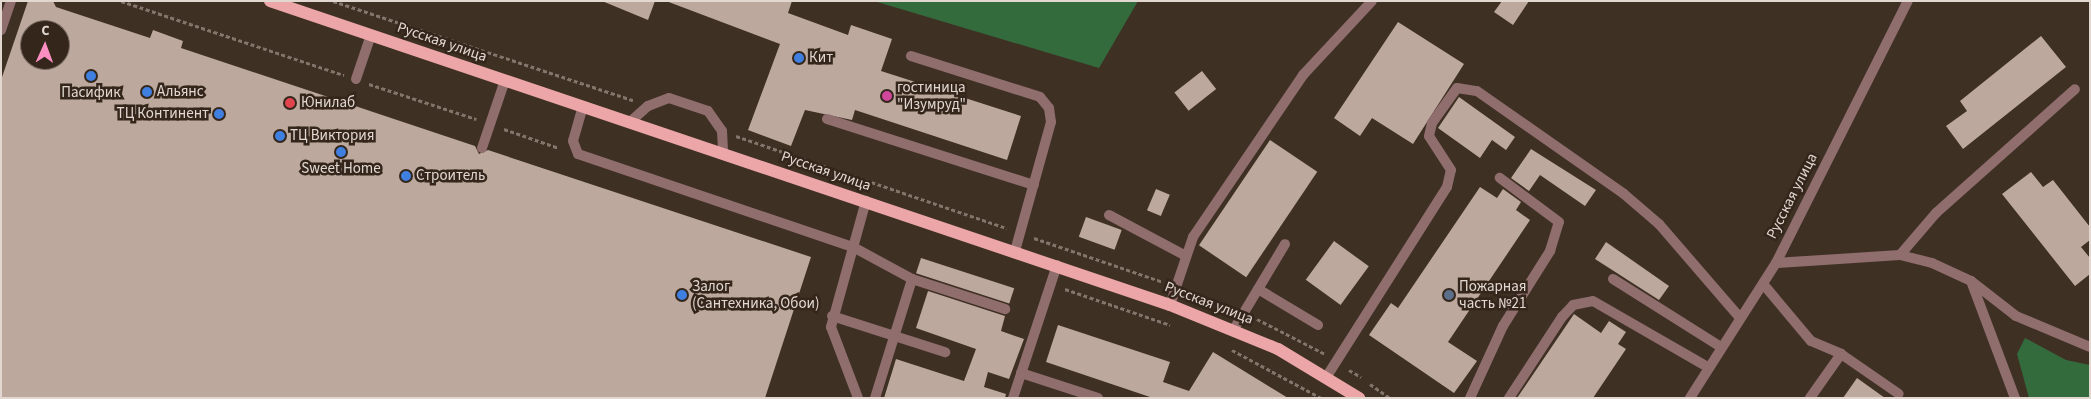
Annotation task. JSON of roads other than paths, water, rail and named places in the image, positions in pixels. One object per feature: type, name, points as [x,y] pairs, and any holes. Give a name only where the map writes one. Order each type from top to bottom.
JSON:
[{"type":"main road","name":"Русская улица","points":[[270,1],[1057,265],[1170,305],[1234,329],[1327,376],[1359,398]]},
{"type":"street","points":[[1,30],[11,1]]},
{"type":"street","points":[[1170,305],[1194,237],[1303,75],[1372,1]]},
{"type":"street","name":"Русская улица","points":[[1690,398],[1708,367],[1764,285],[1776,264],[1908,1]]},
{"type":"street","points":[[356,79],[371,35]]},
{"type":"street","points":[[911,56],[1040,97],[1049,108],[1051,122],[1015,251]]},
{"type":"street","points":[[482,148],[505,80]]},
{"type":"street","points":[[1327,376],[1447,187],[1451,170],[1429,136],[1432,124],[1457,88],[1477,91],[1624,194],[1659,224],[1740,318]]},
{"type":"street","points":[[1900,255],[1936,213],[2074,89]]},
{"type":"street","points":[[630,122],[648,106],[669,98],[708,111],[722,131],[723,153]]},
{"type":"street","points":[[583,106],[573,141],[578,154],[852,247],[912,279],[1005,309]]},
{"type":"street","points":[[827,119],[1034,185]]},
{"type":"street","points":[[1470,398],[1503,326],[1550,251],[1559,222],[1500,178]]},
{"type":"street","points":[[858,398],[831,327],[832,316],[866,201]]},
{"type":"street","points":[[1109,215],[1186,256]]},
{"type":"street","points":[[1234,329],[1286,244]]},
{"type":"street","points":[[1776,264],[1900,255],[1932,263],[1971,281],[2016,316],[2090,347]]},
{"type":"street","points":[[1013,398],[1057,265]]},
{"type":"street","points":[[875,398],[912,279]]},
{"type":"street","points":[[1613,279],[1721,347]]},
{"type":"street","points":[[1971,281],[2015,398]]},
{"type":"street","points":[[1764,285],[1811,341],[1841,354],[1900,394]]},
{"type":"street","points":[[1258,289],[1318,325]]},
{"type":"street","points":[[1509,398],[1562,317],[1574,304],[1593,301],[1708,367]]},
{"type":"street","points":[[832,316],[945,352]]},
{"type":"street","points":[[1810,398],[1841,354]]},
{"type":"street","points":[[1021,373],[1098,398]]},
{"type":"place","name":"Кит","points":[[799,58]]},
{"type":"place","name":"Пасифик","points":[[91,76]]},
{"type":"place","name":"Альянс","points":[[147,92]]},
{"type":"place","name":"гостиница \"Изумруд\"","points":[[887,96]]},
{"type":"place","name":"Юнилаб","points":[[290,103]]},
{"type":"place","name":"ТЦ Континент","points":[[219,114]]},
{"type":"place","name":"ТЦ Виктория","points":[[280,136]]},
{"type":"place","name":"Sweet Home","points":[[341,152]]},
{"type":"place","name":"Строитель","points":[[406,176]]},
{"type":"place","name":"Залог (Сантехника, Обои)","points":[[682,295]]},
{"type":"place","name":"Пожарная часть №21","points":[[1449,295]]}]
